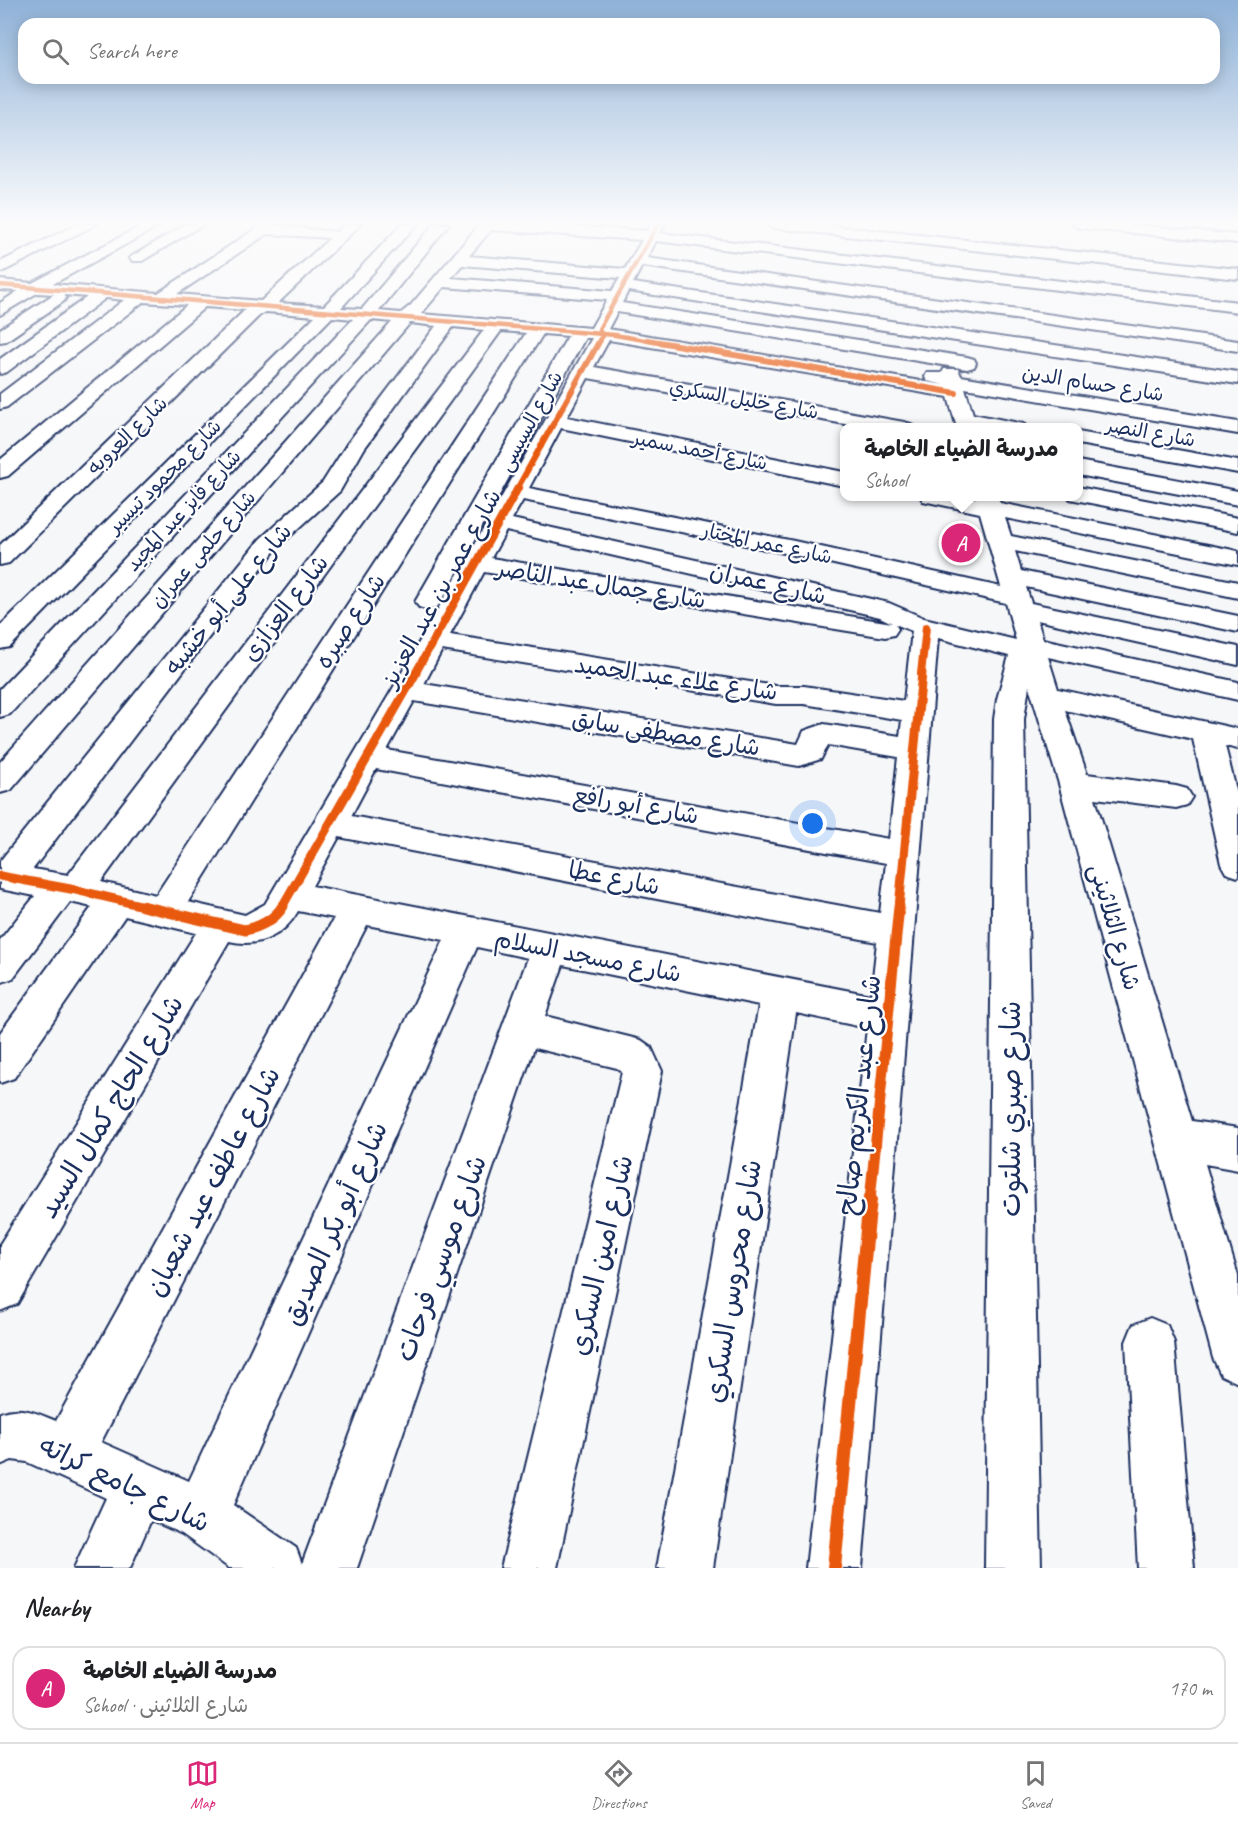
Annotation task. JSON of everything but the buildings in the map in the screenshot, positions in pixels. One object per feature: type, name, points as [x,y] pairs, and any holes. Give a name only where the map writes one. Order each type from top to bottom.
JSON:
[{"type":"street","points":[[0,310],[20,297]]},
{"type":"street","points":[[0,337],[63,297]]},
{"type":"street","points":[[0,368],[86,297]]},
{"type":"street","points":[[0,404],[130,297]]},
{"type":"street","name":"شارع العروبه","points":[[0,558],[266,297]]},
{"type":"street","name":"شارع العروبه","points":[[256,307],[268,297]]},
{"type":"street","name":"شارع محمود تيسير","points":[[0,641],[342,297]]},
{"type":"street","name":"شارع فايز عبد المجيد","points":[[0,707],[380,297]]},
{"type":"street","name":"شارع حلمى عمران","points":[[0,782],[425,297]]},
{"type":"street","points":[[161,298],[366,314],[413,311],[513,297]]},
{"type":"street","points":[[413,311],[448,322],[537,330],[596,297]]},
{"type":"street","name":"شارع السيسى","points":[[428,602],[614,297]]},
{"type":"street","name":"شارع عمر بن عبد العزيز","points":[[3,877],[68,889],[245,930],[257,928],[278,914],[331,824],[556,421],[583,371],[616,297]]},
{"type":"street","points":[[623,297],[622,336],[960,403],[1238,428]]},
{"type":"street","points":[[848,297],[1238,323]]},
{"type":"street","points":[[848,297],[935,303],[1238,338]]},
{"type":"street","points":[[848,297],[935,303],[1238,308]]},
{"type":"street","points":[[848,297],[935,303],[1238,346]]},
{"type":"street","points":[[909,297],[1238,378]]},
{"type":"street","points":[[923,297],[935,303],[1238,395]]},
{"type":"street","points":[[933,297],[960,403]]},
{"type":"street","points":[[935,303],[1095,297]]},
{"type":"street","points":[[0,471],[202,301]]},
{"type":"street","points":[[935,303],[1238,362]]},
{"type":"street","points":[[935,303],[983,365]]},
{"type":"street","name":"شارع على أبو خشبه","points":[[3,877],[268,544],[332,486],[354,448],[448,322]]},
{"type":"street","name":"شارع العزازى","points":[[0,967],[68,889],[495,327]]},
{"type":"street","name":"شارع صبره","points":[[164,911],[537,330]]},
{"type":"street","name":"شارع خليل السكري","points":[[583,371],[876,423]]},
{"type":"street","points":[[960,403],[1006,423]]},
{"type":"street","name":"شارع النصر","points":[[960,403],[1238,447]]},
{"type":"street","name":"شارع أحمد سمير","points":[[556,421],[840,478]]},
{"type":"street","points":[[1083,439],[1238,467]]},
{"type":"street","points":[[1083,469],[1238,498]]},
{"type":"street","name":"شارع عمر المختار","points":[[517,492],[1016,594]]},
{"type":"street","points":[[1083,495],[1238,525]]},
{"type":"street","points":[[947,501],[1238,590]]},
{"type":"street","points":[[993,515],[1238,558]]},
{"type":"street","name":"شارع الثلاثينى","points":[[993,515],[1016,594],[1029,650],[1075,784],[1175,1139],[1230,1303],[1238,1358]]},
{"type":"street","name":"شارع عمران","points":[[500,523],[765,581],[889,611],[912,622],[1029,650],[1238,691]]},
{"type":"street","points":[[553,575],[574,538]]},
{"type":"street","name":"شارع جمال عبد الناصر","points":[[477,564],[881,629],[912,622]]},
{"type":"street","points":[[757,609],[765,581]]},
{"type":"street","points":[[1016,594],[1238,624]]},
{"type":"street","points":[[1016,594],[1238,656]]},
{"type":"street","name":"شارع عبد الكريم صالح","points":[[834,1568],[916,731],[912,622]]},
{"type":"street","name":"شارع علاء عبد الحميد","points":[[434,641],[776,695],[804,694],[916,731]]},
{"type":"street","name":"شارع صبري شلتوت","points":[[1013,1568],[1009,719],[1011,699],[1029,650]]},
{"type":"street","name":"شارع مصطفى سابق","points":[[406,690],[799,755],[810,752],[815,738],[824,734],[916,731]]},
{"type":"street","points":[[1046,696],[1238,739]]},
{"type":"street","points":[[1206,732],[1238,864]]},
{"type":"street","name":"شارع أبو رافع","points":[[368,757],[904,854]]},
{"type":"street","points":[[1075,784],[1176,797]]},
{"type":"street","name":"شارع عطا","points":[[331,824],[896,932]]},
{"type":"street","name":"شارع مسجد السلام","points":[[289,895],[888,1015]]},
{"type":"street","points":[[0,1065],[117,900]]},
{"type":"street","name":"شارع عاطف عيد شعبان","points":[[67,1454],[357,909]]},
{"type":"street","name":"شارع الحاج كمال السيد","points":[[0,1287],[220,925]]},
{"type":"street","name":"شارع أبو بكر الصديق","points":[[201,1515],[466,931]]},
{"type":"street","name":"شارع موسي فرحات","points":[[329,1568],[550,948]]},
{"type":"street","name":"شارع محروس السكري","points":[[685,1568],[780,994]]},
{"type":"street","name":"شارع امين السكري","points":[[522,1028],[627,1053],[637,1060],[642,1071],[528,1568]]},
{"type":"street","points":[[1175,1139],[1238,1149]]},
{"type":"street","points":[[1150,1342],[1166,1568]]},
{"type":"street","name":"شارع جامع كراته","points":[[0,1439],[12,1434],[30,1436],[201,1515],[255,1561]]},
{"type":"street","points":[[102,1568],[140,1486]]},
{"type":"cycle path","points":[[150,297],[615,335],[956,393]]},
{"type":"cycle path","points":[[0,876],[76,890],[245,930],[257,928],[278,914],[406,690],[602,336],[599,329],[617,297]]},
{"type":"cycle path","points":[[834,1568],[926,627]]},
{"type":"place","name":"مدرسة الضياء الخاصة","points":[[961,543]]}]
